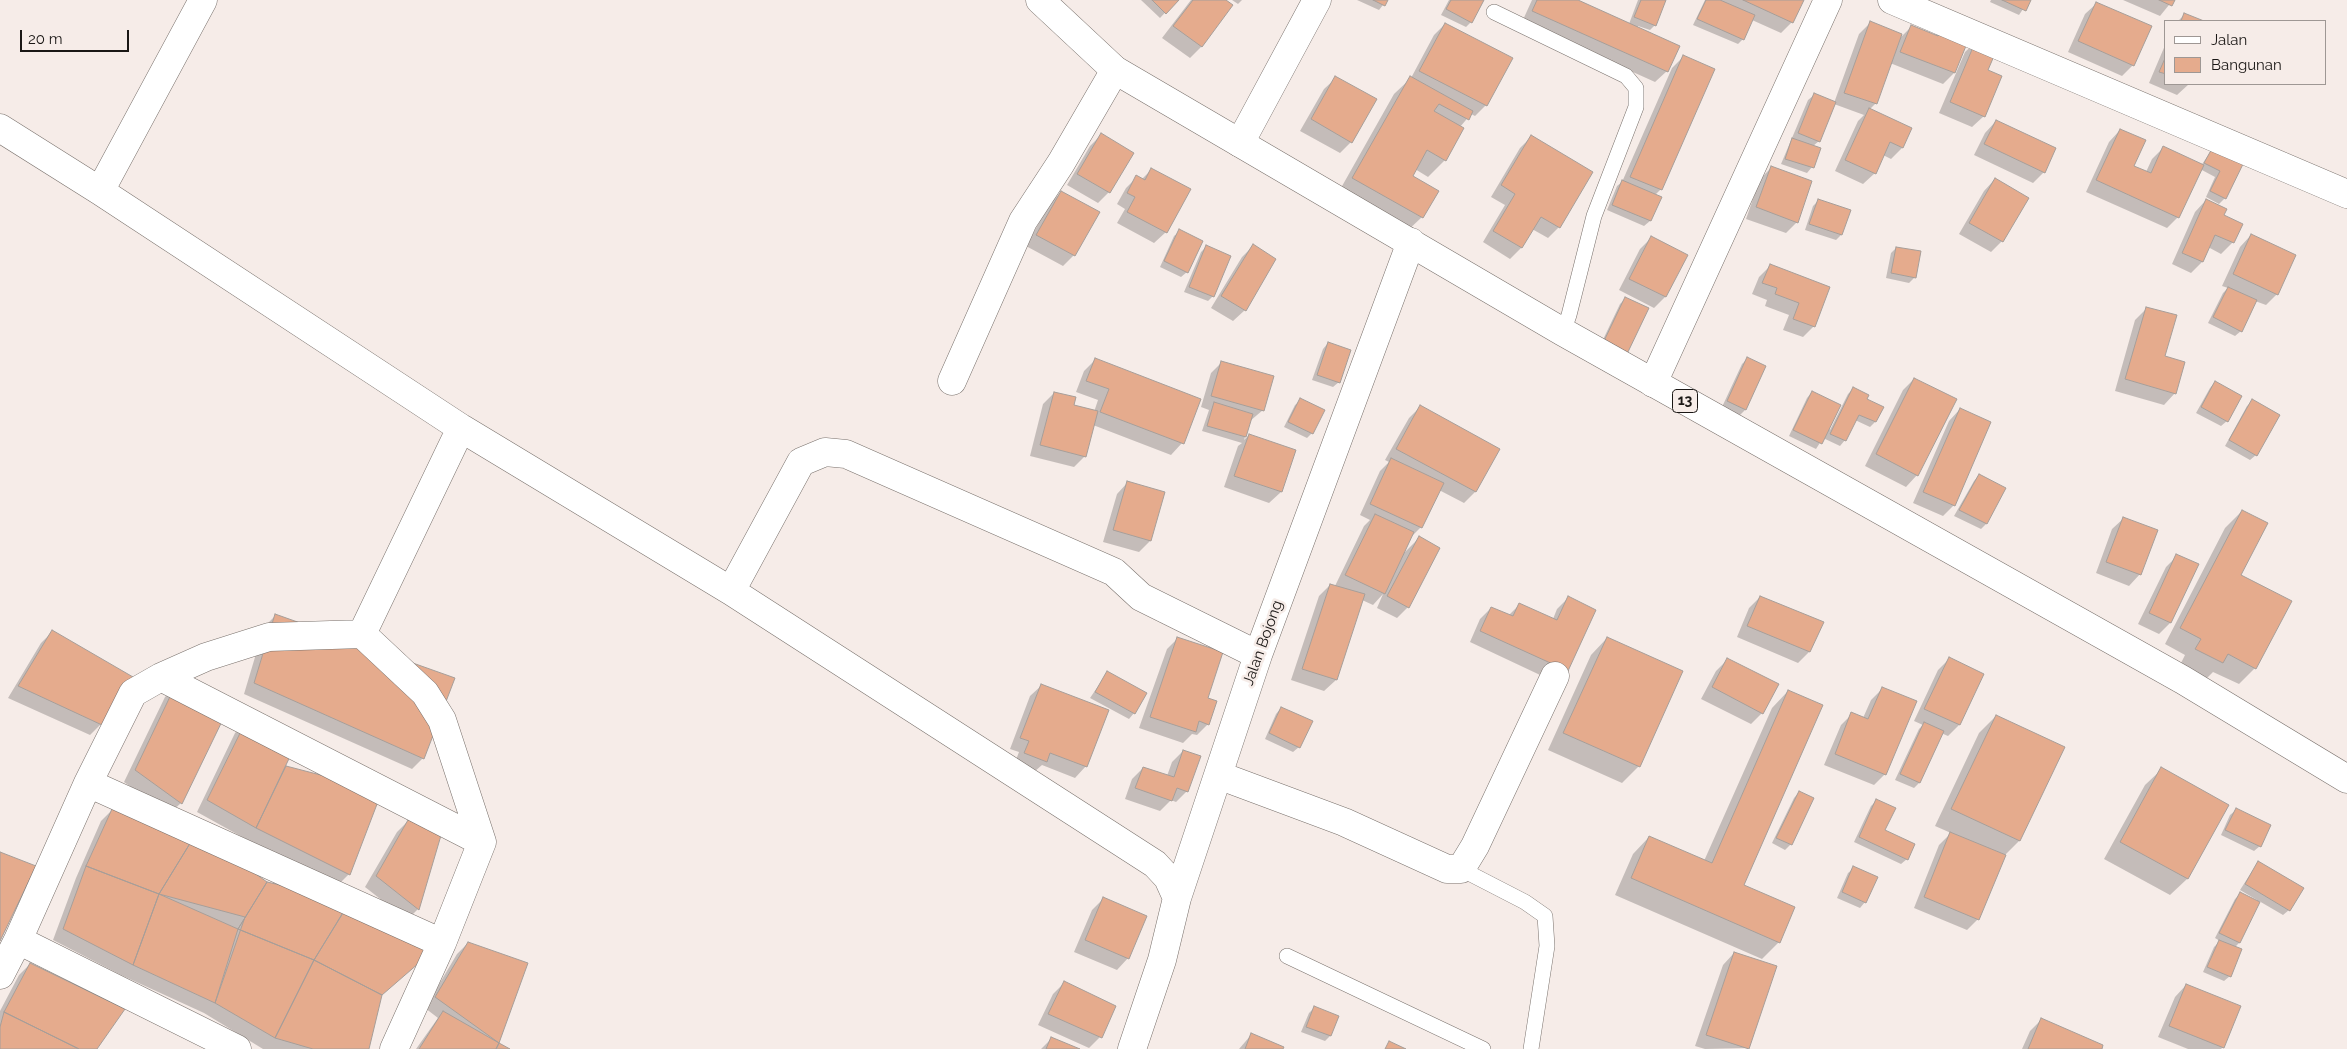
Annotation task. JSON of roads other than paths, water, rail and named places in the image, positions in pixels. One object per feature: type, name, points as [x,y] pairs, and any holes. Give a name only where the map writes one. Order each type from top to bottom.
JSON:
[{"type":"main road","points":[[100,190],[203,0]]},
{"type":"main road","name":"13","points":[[1040,0],[1115,70],[1563,332],[2183,680],[2347,779]]},
{"type":"main road","points":[[1240,143],[1317,0]]},
{"type":"main road","points":[[1652,382],[1828,0]]},
{"type":"main road","points":[[1892,0],[2347,194]]},
{"type":"main road","points":[[952,381],[1022,221],[1060,163],[1115,70]]},
{"type":"main road","points":[[0,128],[100,190],[461,428],[731,591],[1155,864],[1168,878],[1177,898]]},
{"type":"main road","name":"Jalan Bojong","points":[[1132,1049],[1162,960],[1177,898],[1258,655],[1411,242]]},
{"type":"main road","points":[[362,634],[461,428]]},
{"type":"main road","points":[[731,591],[801,462],[825,452],[846,454],[1114,572],[1141,597],[1258,655]]},
{"type":"main road","points":[[0,975],[18,940],[88,784],[133,694],[161,677],[206,657],[269,637],[362,634],[425,694],[442,720],[482,842],[442,943],[394,1049]]},
{"type":"main road","points":[[1218,775],[1344,822],[1447,869],[1461,869],[1475,846],[1555,676]]},
{"type":"main road","points":[[161,677],[482,842]]},
{"type":"main road","points":[[88,784],[442,943]]},
{"type":"main road","points":[[18,940],[237,1049]]},
{"type":"lane","points":[[1494,12],[1626,76],[1636,88],[1636,107],[1594,216],[1569,316],[1563,332]]},
{"type":"lane","points":[[1461,869],[1525,902],[1545,916],[1547,946],[1531,1049]]},
{"type":"lane","points":[[1287,956],[1483,1049]]}]
